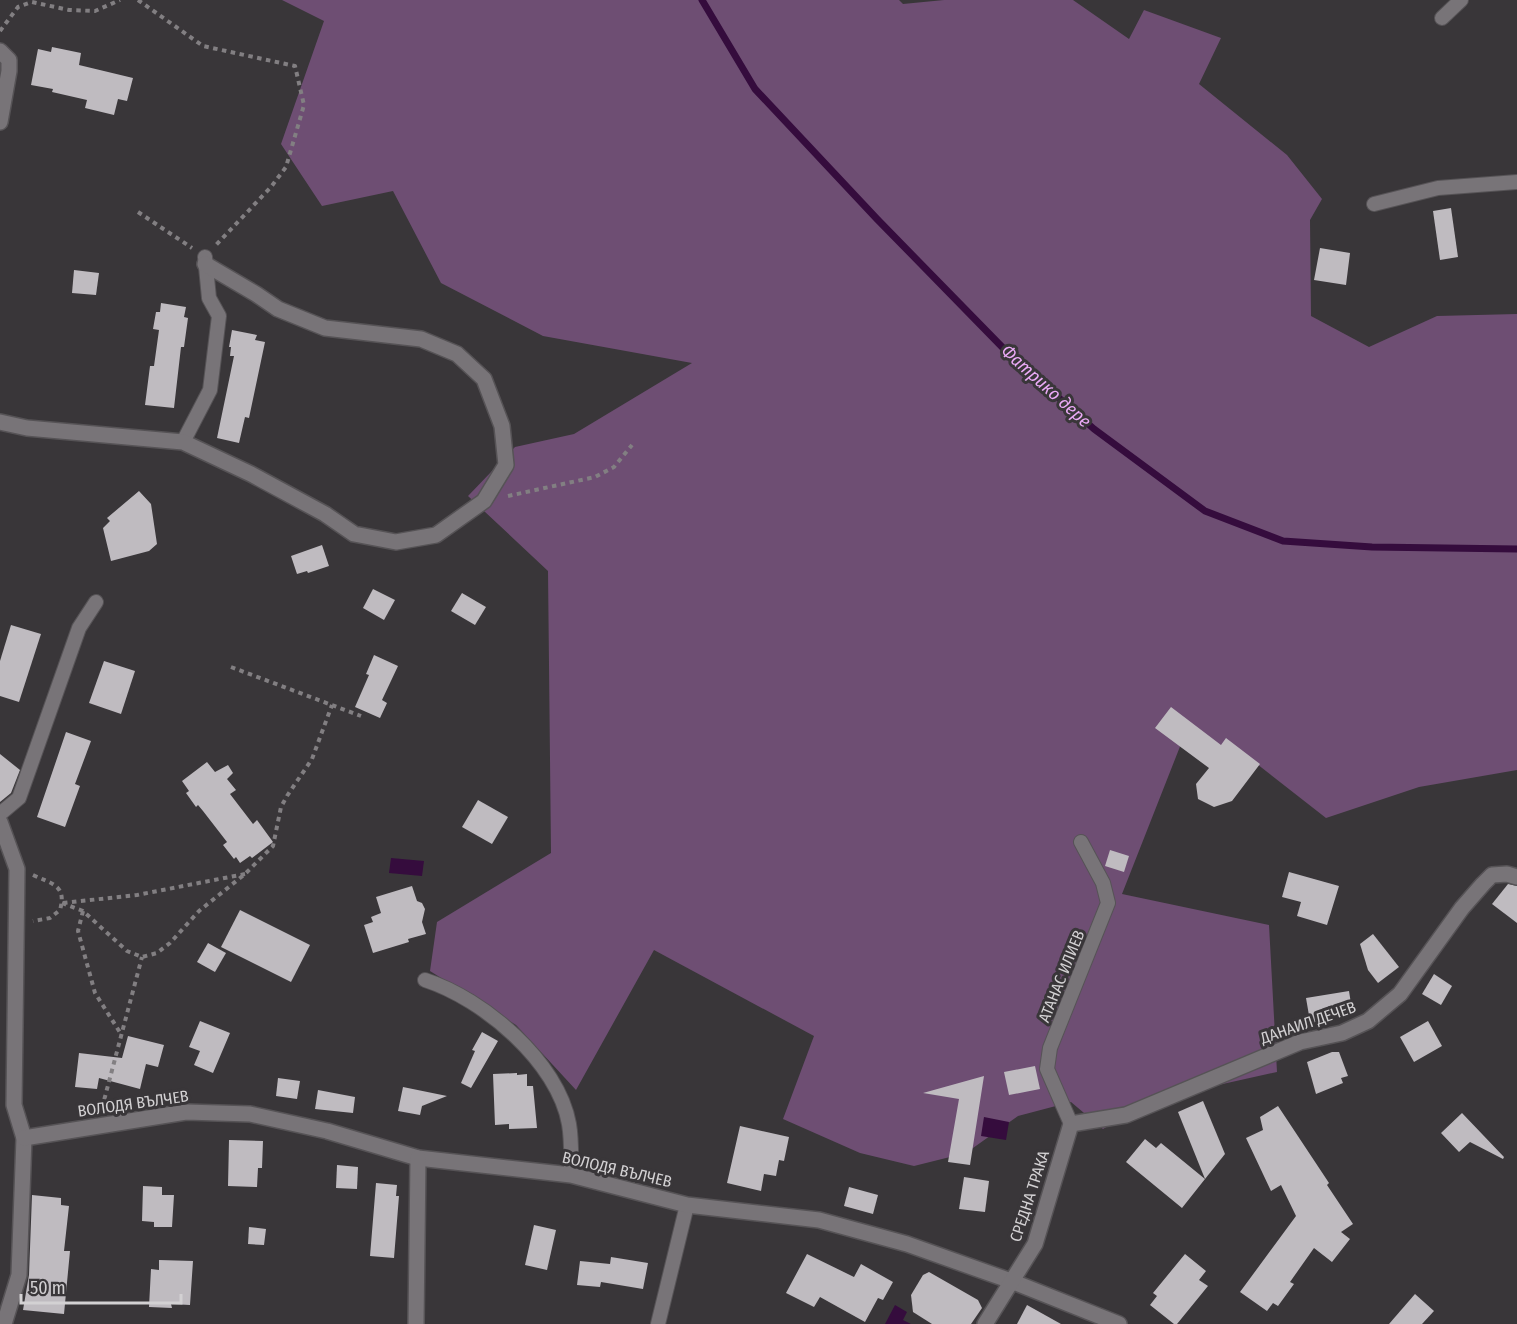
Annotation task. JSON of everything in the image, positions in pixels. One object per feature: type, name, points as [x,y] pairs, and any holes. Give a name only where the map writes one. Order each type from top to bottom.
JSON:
[{"type":"street","points":[[0,51],[9,60],[0,122]]},
{"type":"street","points":[[0,422],[27,428],[183,442],[325,514],[354,534],[396,542],[436,535],[484,501],[506,465],[502,426],[484,379],[457,354],[421,339],[325,328],[278,309],[205,260]]},
{"type":"street","points":[[0,822],[17,869],[17,923],[7,1104],[24,1138],[19,1275],[4,1324]]},
{"type":"street","name":"ДАНАИЛ ДЕЧЕВ","points":[[1071,1124],[1126,1115],[1300,1042],[1342,1033],[1368,1021],[1400,994],[1462,908],[1492,875],[1507,874],[1517,877]]},
{"type":"street","name":"ВОЛОДЯ ВЪЛЧЕВ","points":[[24,1138],[186,1112],[250,1114],[327,1131],[418,1158],[572,1175],[687,1204],[819,1220],[907,1244],[1011,1281],[1119,1324]]},
{"type":"street","name":"СРЕДНА ТРАКА","points":[[985,1324],[1035,1244],[1071,1124]]},
{"type":"street","points":[[416,1324],[418,1158]]},
{"type":"lane","points":[[1442,18],[1461,0]]},
{"type":"lane","points":[[1374,204],[1438,188],[1517,183]]},
{"type":"lane","points":[[183,442],[210,390],[219,316],[209,298],[205,260]]},
{"type":"lane","points":[[0,814],[19,798],[79,628],[96,602]]},
{"type":"lane","name":"АТАНАС ИЛИЕВ","points":[[1071,1124],[1047,1070],[1050,1048],[1108,903],[1103,883],[1081,842]]},
{"type":"lane","points":[[425,980],[445,986],[486,1012],[510,1032],[553,1080],[569,1125],[572,1175]]},
{"type":"lane","points":[[658,1324],[687,1204]]},
{"type":"path","points":[[0,31],[18,7],[32,2],[69,10],[95,11],[120,0]]},
{"type":"path","points":[[138,0],[203,46],[295,66],[304,105],[286,167],[271,187],[205,260],[138,212]]},
{"type":"path","points":[[484,501],[595,477],[614,467],[632,445]]},
{"type":"path","points":[[231,667],[361,716]]},
{"type":"path","points":[[62,903],[83,911],[127,951],[142,957],[157,954],[199,911],[245,874],[273,846],[281,807],[312,759],[332,705]]},
{"type":"path","points":[[17,869],[57,886],[62,895],[60,910],[50,918],[17,923]]},
{"type":"path","points":[[62,903],[137,895],[245,874]]},
{"type":"path","points":[[83,911],[78,931],[95,993],[121,1034]]},
{"type":"path","points":[[97,1126],[142,957]]},
{"type":"shaded area","points":[[282,0],[899,0],[903,4],[944,0],[1073,0],[1129,39],[1144,10],[1221,38],[1199,84],[1287,155],[1322,199],[1310,220],[1311,316],[1369,347],[1437,316],[1517,314],[1517,770],[1419,787],[1326,818],[1257,764],[1181,744],[1122,894],[1269,925],[1277,1072],[1151,1100],[1103,1129],[1071,1102],[1018,1116],[966,1153],[914,1166],[860,1153],[783,1119],[814,1036],[654,950],[576,1090],[516,1025],[430,971],[437,922],[551,853],[548,571],[468,496],[515,447],[574,434],[692,363],[543,336],[441,283],[393,191],[322,206],[281,144],[324,21]]},
{"type":"shaded area","points":[[391,858],[424,861],[422,876],[389,873]]},
{"type":"shaded area","points":[[984,1117],[1009,1122],[1006,1140],[981,1136]]},
{"type":"shaded area","points":[[895,1305],[907,1312],[903,1320],[911,1324],[885,1324]]},
{"type":"building","points":[[52,47],[81,53],[79,65],[133,78],[127,101],[118,99],[114,115],[85,108],[87,100],[52,92],[53,89],[31,85],[38,49],[51,52]]},
{"type":"building","points":[[1451,208],[1458,257],[1440,260],[1433,211]]},
{"type":"building","points":[[1320,248],[1350,253],[1346,285],[1314,280]]},
{"type":"building","points":[[74,270],[99,273],[96,295],[72,293]]},
{"type":"building","points":[[161,303],[186,307],[184,317],[188,318],[184,347],[181,347],[174,408],[145,405],[150,366],[154,366],[159,330],[153,329],[156,312],[160,312]]},
{"type":"building","points":[[232,330],[257,335],[255,340],[265,342],[249,418],[245,417],[239,443],[217,438],[234,356],[230,356],[231,347],[229,347]]},
{"type":"building","points":[[139,491],[151,504],[157,544],[149,551],[111,561],[103,528],[110,521],[107,518]]},
{"type":"building","points":[[322,545],[329,566],[297,574],[291,556]]},
{"type":"building","points":[[373,589],[395,600],[384,620],[363,608]]},
{"type":"building","points":[[462,593],[486,607],[475,625],[451,611]]},
{"type":"building","points":[[11,625],[41,634],[19,702],[0,696],[0,661]]},
{"type":"building","points":[[374,655],[398,666],[382,700],[387,703],[380,718],[355,707],[369,675],[366,674]]},
{"type":"building","points":[[104,661],[135,671],[121,714],[89,703]]},
{"type":"building","points":[[1171,707],[1221,745],[1226,738],[1260,764],[1232,801],[1214,807],[1198,799],[1196,784],[1209,768],[1155,728]]},
{"type":"building","points":[[66,732],[91,741],[75,784],[80,786],[65,827],[37,817]]},
{"type":"building","points":[[0,754],[20,770],[11,793],[0,802]]},
{"type":"building","points":[[207,762],[215,772],[228,765],[233,773],[227,779],[236,790],[230,794],[253,824],[257,820],[273,842],[252,858],[250,856],[240,863],[223,845],[227,842],[186,793],[189,791],[182,781]]},
{"type":"building","points":[[478,800],[508,817],[492,844],[462,827]]},
{"type":"building","points":[[1110,850],[1129,856],[1124,872],[1105,866]]},
{"type":"building","points":[[1289,872],[1339,886],[1327,925],[1297,916],[1301,902],[1282,897]]},
{"type":"building","points":[[1508,884],[1517,886],[1517,923],[1492,904]]},
{"type":"building","points":[[412,886],[417,901],[422,903],[425,909],[422,922],[426,934],[373,953],[364,925],[373,922],[371,917],[381,913],[376,897]]},
{"type":"building","points":[[240,910],[310,945],[291,982],[221,947]]},
{"type":"building","points":[[1373,934],[1399,967],[1378,983],[1368,970],[1360,944]]},
{"type":"building","points":[[208,943],[226,953],[215,972],[197,962]]},
{"type":"building","points":[[1434,974],[1452,986],[1441,1005],[1422,994]]},
{"type":"building","points":[[1349,991],[1352,1010],[1327,1014],[1328,1024],[1311,1027],[1306,998]]},
{"type":"building","points":[[200,1021],[230,1033],[213,1073],[194,1065],[200,1051],[189,1047]]},
{"type":"building","points":[[1428,1021],[1442,1046],[1414,1062],[1400,1037]]},
{"type":"building","points":[[482,1032],[498,1041],[471,1088],[461,1083],[475,1051],[472,1050]]},
{"type":"building","points":[[128,1036],[164,1045],[158,1067],[146,1064],[140,1089],[99,1078],[97,1089],[75,1087],[79,1053],[122,1058]]},
{"type":"building","points":[[1332,1052],[1339,1052],[1348,1076],[1341,1078],[1343,1083],[1316,1094],[1307,1062]]},
{"type":"building","points":[[1035,1066],[1040,1089],[1009,1095],[1004,1072]]},
{"type":"building","points":[[517,1073],[517,1075],[527,1074],[527,1086],[533,1086],[537,1128],[509,1129],[509,1124],[495,1125],[493,1074]]},
{"type":"building","points":[[984,1076],[970,1165],[948,1162],[959,1099],[923,1093]]},
{"type":"building","points":[[278,1078],[300,1081],[297,1099],[276,1096]]},
{"type":"building","points":[[403,1087],[447,1096],[422,1106],[420,1115],[398,1111]]},
{"type":"building","points":[[318,1090],[355,1097],[353,1113],[315,1109]]},
{"type":"building","points":[[1203,1101],[1225,1154],[1205,1179],[1178,1112]]},
{"type":"building","points":[[1278,1106],[1353,1224],[1341,1232],[1350,1239],[1332,1262],[1314,1248],[1290,1282],[1294,1284],[1278,1306],[1273,1303],[1267,1311],[1240,1292],[1296,1216],[1281,1185],[1271,1191],[1246,1138],[1263,1130],[1260,1117]]},
{"type":"building","points":[[1462,1113],[1504,1157],[1503,1159],[1470,1142],[1459,1152],[1441,1133]]},
{"type":"building","points":[[740,1126],[789,1137],[784,1161],[779,1160],[776,1176],[764,1174],[761,1191],[727,1183]]},
{"type":"building","points":[[1145,1139],[1156,1148],[1161,1143],[1205,1179],[1182,1208],[1126,1162]]},
{"type":"building","points":[[229,1140],[263,1141],[262,1168],[258,1168],[257,1187],[228,1186]]},
{"type":"building","points":[[337,1165],[358,1167],[357,1189],[336,1188]]},
{"type":"building","points":[[964,1177],[989,1181],[985,1212],[959,1209]]},
{"type":"building","points":[[376,1183],[397,1185],[396,1196],[399,1196],[394,1258],[370,1256]]},
{"type":"building","points":[[143,1186],[162,1187],[162,1195],[174,1195],[172,1227],[154,1227],[154,1222],[142,1221]]},
{"type":"building","points":[[849,1187],[878,1195],[873,1214],[844,1206]]},
{"type":"building","points":[[32,1195],[61,1198],[61,1205],[69,1206],[64,1251],[70,1251],[64,1314],[23,1310],[29,1275]]},
{"type":"building","points":[[534,1225],[556,1230],[547,1270],[525,1265]]},
{"type":"building","points":[[249,1227],[266,1229],[264,1245],[248,1244]]},
{"type":"building","points":[[807,1254],[854,1277],[861,1264],[893,1282],[883,1300],[878,1298],[865,1322],[820,1297],[814,1307],[786,1293]]},
{"type":"building","points":[[1185,1254],[1206,1271],[1199,1280],[1208,1286],[1177,1324],[1174,1324],[1150,1305],[1157,1296],[1153,1293]]},
{"type":"building","points":[[611,1257],[648,1263],[643,1289],[601,1282],[600,1287],[577,1285],[580,1261],[610,1264]]},
{"type":"building","points":[[159,1260],[193,1261],[190,1305],[171,1304],[172,1308],[149,1307],[151,1269],[159,1270]]},
{"type":"building","points":[[929,1272],[978,1300],[982,1308],[971,1324],[932,1324],[913,1312],[911,1295],[923,1275]]},
{"type":"building","points":[[1415,1294],[1434,1311],[1422,1324],[1389,1324]]},
{"type":"building","points":[[1027,1305],[1061,1324],[1017,1324]]},
{"type":"waterway","name":"Фатрико дере","points":[[702,0],[755,89],[877,219],[1007,352],[1094,429],[1205,511],[1283,541],[1372,547],[1517,549]]}]
